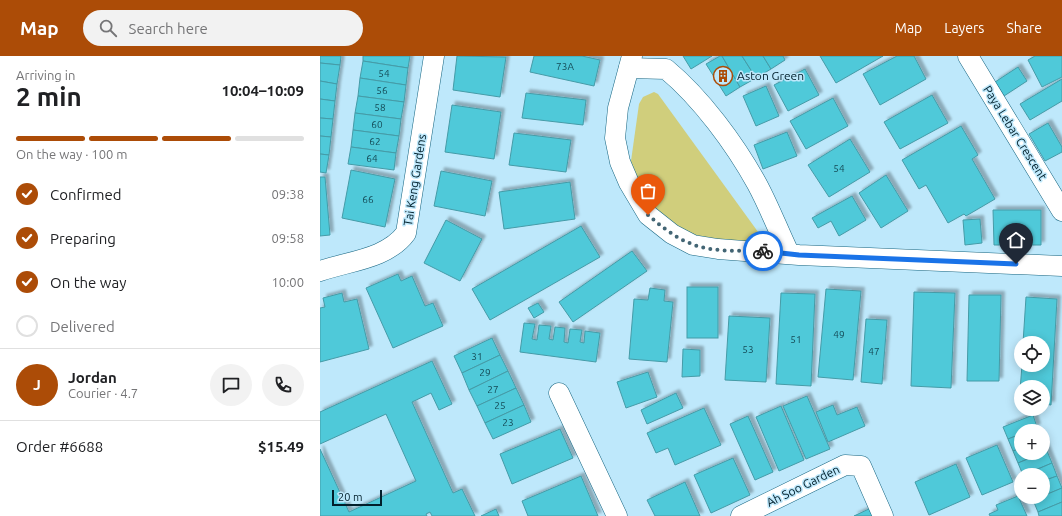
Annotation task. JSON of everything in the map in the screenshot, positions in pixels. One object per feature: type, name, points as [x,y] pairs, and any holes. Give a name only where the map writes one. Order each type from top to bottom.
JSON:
[{"type":"street","name":"Tai Keng Gardens","points":[[320,271],[366,258],[387,250],[400,241],[406,233],[434,56]]},
{"type":"street","name":"Paya Lebar Crescent","points":[[968,56],[1062,210]]},
{"type":"street","points":[[789,253],[757,184],[716,123],[687,88],[666,69],[630,62],[618,108],[615,138],[620,162],[629,183],[648,215],[672,234],[693,245],[718,249],[789,253],[1062,266]]},
{"type":"street","points":[[559,393],[617,516]]},
{"type":"street","name":"Ah Soo Garden","points":[[741,516],[845,465],[855,465],[861,466],[883,516]]},
{"type":"shaded area","points":[[654,92],[658,94],[761,236],[762,241],[759,244],[707,239],[661,225],[635,182],[631,161],[639,104],[643,97]]},
{"type":"building","points":[[320,56],[341,56],[340,65],[320,63]]},
{"type":"building","points":[[363,56],[410,56],[408,68],[363,61]]},
{"type":"building","points":[[457,56],[506,57],[500,97],[453,90]]},
{"type":"building","points":[[534,56],[582,56],[600,60],[594,86],[530,72]]},
{"type":"building","points":[[683,56],[712,56],[691,69]]},
{"type":"building","name":"Aston Green","points":[[722,56],[740,87],[726,96],[706,64]]},
{"type":"building","name":"Aston Green","points":[[722,56],[742,56],[756,78],[740,87]]},
{"type":"building","name":"Aston Green","points":[[742,56],[763,56],[771,69],[756,78]]},
{"type":"building","name":"Aston Green","points":[[763,56],[783,56],[785,60],[771,69]]},
{"type":"building","points":[[820,56],[883,56],[836,83]]},
{"type":"building","points":[[897,56],[914,56],[926,79],[880,105],[863,74]]},
{"type":"building","points":[[1035,56],[1062,56],[1062,77],[1042,87],[1028,60]]},
{"type":"building","points":[[363,61],[408,68],[406,85],[360,78]]},
{"type":"building","points":[[320,63],[340,65],[337,84],[320,81]]},
{"type":"building","points":[[1018,67],[1027,81],[1004,96],[995,82]]},
{"type":"building","points":[[805,69],[819,95],[788,111],[774,85]]},
{"type":"building","points":[[360,78],[406,85],[404,102],[358,96]]},
{"type":"building","points":[[1062,79],[1062,101],[1030,120],[1020,104]]},
{"type":"building","points":[[320,81],[337,84],[335,101],[320,99]]},
{"type":"building","points":[[766,86],[779,116],[756,126],[743,96]]},
{"type":"building","points":[[526,93],[586,100],[583,125],[522,118]]},
{"type":"building","points":[[932,95],[948,123],[900,149],[884,122]]},
{"type":"building","points":[[358,96],[404,102],[401,119],[355,113]]},
{"type":"building","points":[[833,98],[848,126],[806,149],[790,121]]},
{"type":"building","points":[[320,99],[335,101],[333,119],[320,118]]},
{"type":"building","points":[[452,105],[501,112],[494,159],[445,152]]},
{"type":"building","points":[[355,113],[401,119],[399,136],[353,130]]},
{"type":"building","points":[[320,118],[333,119],[331,137],[320,136]]},
{"type":"building","points":[[1048,123],[1062,147],[1062,152],[1045,161],[1029,134]]},
{"type":"building","points":[[961,126],[978,155],[972,159],[995,199],[966,216],[964,214],[948,223],[926,185],[919,189],[902,160]]},
{"type":"building","points":[[353,130],[399,136],[396,153],[351,147]]},
{"type":"building","points":[[787,132],[797,156],[763,169],[754,145]]},
{"type":"building","points":[[514,133],[571,140],[566,172],[509,165]]},
{"type":"building","points":[[320,136],[331,137],[329,155],[320,154]]},
{"type":"building","points":[[850,139],[870,172],[829,197],[808,165]]},
{"type":"building","points":[[351,147],[396,153],[394,170],[348,164]]},
{"type":"building","points":[[320,154],[329,155],[326,173],[320,172]]},
{"type":"building","points":[[351,170],[395,179],[385,227],[342,218]]},
{"type":"building","points":[[441,171],[492,181],[485,216],[434,206]]},
{"type":"building","points":[[886,175],[908,211],[881,228],[859,193]]},
{"type":"building","points":[[320,177],[325,177],[330,235],[320,236]]},
{"type":"building","points":[[570,182],[575,219],[504,229],[499,192]]},
{"type":"building","points":[[852,196],[866,220],[839,236],[831,221],[818,228],[812,218]]},
{"type":"building","points":[[993,210],[1041,210],[1041,245],[994,245]]},
{"type":"building","points":[[980,219],[982,243],[965,245],[963,220]]},
{"type":"building","points":[[446,220],[482,239],[460,281],[424,263]]},
{"type":"building","points":[[581,226],[600,257],[490,320],[472,289]]},
{"type":"building","points":[[632,251],[647,271],[573,322],[559,302]]},
{"type":"building","points":[[398,274],[401,281],[412,276],[425,306],[433,303],[443,326],[393,348],[366,288]]},
{"type":"building","points":[[687,287],[718,287],[718,338],[687,338]]},
{"type":"building","points":[[650,288],[665,290],[664,301],[673,302],[667,362],[629,359],[634,299],[648,300]]},
{"type":"building","points":[[826,289],[861,291],[853,380],[818,377]]},
{"type":"building","points":[[914,292],[955,293],[951,388],[911,386]]},
{"type":"building","points":[[342,293],[344,302],[357,299],[369,349],[320,362],[320,308],[325,307],[323,298]]},
{"type":"building","points":[[781,293],[815,294],[811,386],[776,384]]},
{"type":"building","points":[[969,295],[1001,295],[999,381],[967,381]]},
{"type":"building","points":[[1026,297],[1057,299],[1051,405],[1050,380],[1021,380],[1021,372],[1050,372],[1050,336],[1023,336]]},
{"type":"building","points":[[538,303],[544,312],[534,318],[528,308]]},
{"type":"building","points":[[729,316],[770,318],[766,382],[725,380]]},
{"type":"building","points":[[866,319],[887,320],[882,384],[861,382]]},
{"type":"building","points":[[524,323],[535,324],[532,339],[537,340],[539,325],[551,326],[549,339],[553,340],[555,327],[565,328],[564,342],[568,343],[570,329],[582,330],[580,342],[584,343],[585,331],[600,333],[596,362],[520,352]]},
{"type":"building","points":[[492,338],[500,355],[462,373],[454,356]]},
{"type":"building","points":[[683,349],[700,350],[700,376],[682,377]]},
{"type":"building","points":[[500,355],[508,371],[469,390],[462,373]]},
{"type":"building","points":[[432,361],[452,404],[439,410],[431,393],[412,402],[453,493],[462,489],[475,516],[432,516],[430,512],[426,514],[427,516],[320,516],[320,449],[349,512],[416,481],[386,414],[320,444],[320,412]]},
{"type":"building","points":[[508,371],[516,388],[477,406],[469,390]]},
{"type":"building","points":[[648,372],[657,397],[626,408],[617,382]]},
{"type":"building","points":[[516,388],[524,405],[485,423],[477,406]]},
{"type":"building","points":[[676,393],[683,408],[647,424],[641,410]]},
{"type":"building","points":[[807,396],[830,449],[806,459],[783,406]]},
{"type":"building","points":[[524,405],[531,422],[493,439],[485,423]]},
{"type":"building","points":[[833,405],[837,415],[857,407],[865,426],[828,442],[816,412]]},
{"type":"building","points":[[781,406],[804,460],[779,471],[756,417]]},
{"type":"building","points":[[704,408],[721,445],[675,465],[668,448],[656,453],[647,433]]},
{"type":"building","points":[[748,416],[773,472],[755,480],[730,424]]},
{"type":"building","points":[[1030,416],[1033,416],[1036,424],[1014,424],[1014,437],[1008,439],[1003,427]]},
{"type":"building","points":[[560,429],[573,458],[512,484],[500,454]]},
{"type":"building","points":[[1014,437],[1014,451],[1013,451],[1008,439]]},
{"type":"building","points":[[997,445],[1013,482],[982,495],[966,458]]},
{"type":"building","points":[[733,458],[750,495],[711,513],[694,475]]},
{"type":"building","points":[[1050,458],[1052,463],[1040,468],[1020,468],[1018,463],[1025,460],[1050,460]]},
{"type":"building","points":[[1017,460],[1025,460],[1018,463]]},
{"type":"building","points":[[1052,463],[1057,476],[1050,478],[1050,468],[1040,468]]},
{"type":"building","points":[[956,464],[970,497],[929,515],[915,482]]},
{"type":"building","points":[[581,476],[598,516],[528,516],[522,501]]},
{"type":"building","points":[[1057,476],[1062,488],[1050,493],[1050,478]]},
{"type":"building","points":[[685,482],[700,516],[655,516],[647,500]]},
{"type":"building","points":[[1062,488],[1062,502],[1038,512],[1035,504],[1050,504],[1050,493]]},
{"type":"building","points":[[1014,498],[1014,504],[1022,504],[1027,516],[990,516],[989,514],[998,510],[996,505]]},
{"type":"building","points":[[1062,502],[1062,516],[1039,516],[1038,512]]},
{"type":"building","points":[[873,507],[877,516],[854,516]]},
{"type":"building","points":[[496,509],[499,516],[481,516]]},
{"type":"way so far","points":[[648,215],[660,226],[693,245],[718,249],[763,251]]},
{"type":"place","name":"Aston Green","points":[[723,76]]},
{"type":"route","points":[[763,251],[799,255],[1016,264]]}]
